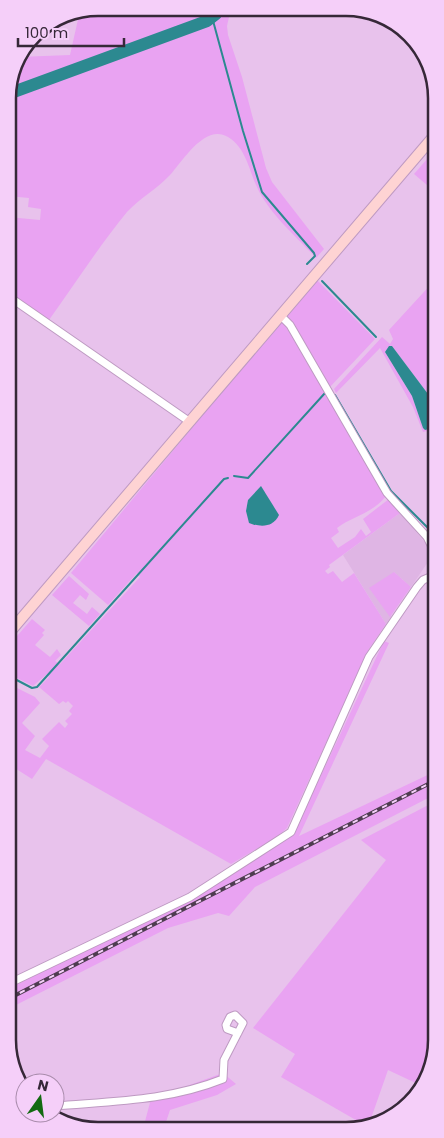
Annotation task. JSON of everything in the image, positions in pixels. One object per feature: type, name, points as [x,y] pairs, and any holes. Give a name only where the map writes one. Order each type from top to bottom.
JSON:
[{"type":"main road","points":[[16,626],[428,143]]},
{"type":"street","points":[[16,302],[190,422]]},
{"type":"street","points":[[280,316],[290,325],[387,493],[428,539]]},
{"type":"street","points":[[16,980],[190,897],[291,832],[369,657],[417,587],[423,580],[428,578]]},
{"type":"street","points":[[65,1105],[165,1097],[194,1090],[223,1079],[224,1060],[238,1033]]},
{"type":"shaded area","points":[[99,16],[212,16],[17,89],[19,77],[28,57],[70,55],[78,19],[82,18]]},
{"type":"shaded area","points":[[216,16],[229,16],[227,26],[228,35],[242,77],[266,168],[272,182],[324,249],[316,258],[283,224],[261,195],[239,146],[228,137],[219,134],[211,135],[195,146],[165,180],[127,212],[49,320],[16,297],[16,218],[40,220],[41,209],[28,207],[29,198],[16,197],[16,93],[207,22]]},
{"type":"shaded area","points":[[428,158],[428,186],[414,174]]},
{"type":"shaded area","points":[[317,280],[375,339],[329,388],[286,314]]},
{"type":"shaded area","points":[[428,288],[428,394],[392,346],[385,352],[412,396],[423,428],[428,431],[423,432],[413,407],[380,348],[336,393],[334,389],[382,337],[390,344],[393,339],[389,330]]},
{"type":"shaded area","points":[[282,320],[386,496],[369,510],[337,528],[339,532],[331,538],[338,548],[355,537],[361,529],[366,536],[371,532],[363,519],[389,499],[400,513],[329,565],[330,567],[325,571],[328,574],[333,571],[342,582],[354,573],[386,624],[369,649],[287,828],[277,837],[231,864],[46,759],[32,779],[16,769],[16,688],[35,697],[40,703],[22,723],[35,736],[25,750],[40,758],[49,746],[42,739],[59,722],[65,728],[68,724],[65,721],[72,714],[69,711],[73,706],[68,701],[66,703],[63,701],[59,704],[39,687],[49,677],[47,674],[33,686],[16,678],[16,637],[32,619],[45,630],[42,633],[44,635],[35,645],[50,657],[57,649],[61,655],[55,661],[60,664],[140,577],[137,573],[108,605],[71,573]]},
{"type":"shaded area","points":[[389,346],[392,346],[428,394],[428,429],[423,428],[412,396],[385,352]]},
{"type":"shaded area","points":[[261,486],[279,515],[273,522],[266,525],[249,523],[246,511],[248,500]]},
{"type":"shaded area","points":[[400,513],[427,545],[428,562],[411,587],[394,572],[391,617],[386,624],[343,555]]},
{"type":"shaded area","points":[[394,572],[411,587],[390,617],[369,588]]},
{"type":"shaded area","points":[[69,576],[89,594],[86,600],[80,595],[73,603],[87,614],[92,607],[100,614],[89,626],[52,595]]},
{"type":"shaded area","points":[[384,641],[389,643],[299,836],[428,775],[428,798],[255,887],[229,916],[218,913],[168,928],[16,1005],[16,985],[192,898],[293,835]]},
{"type":"shaded area","points":[[428,805],[428,1045],[425,1061],[415,1083],[388,1070],[371,1117],[357,1121],[281,1077],[295,1054],[253,1028],[386,860],[361,840]]},
{"type":"shaded area","points":[[223,1073],[236,1084],[217,1095],[170,1110],[166,1122],[145,1122],[152,1095],[176,1090]]},
{"type":"waterway","points":[[16,91],[207,21],[213,16]]},
{"type":"waterway","points":[[212,17],[243,131],[262,192],[314,253],[315,256],[307,264]]},
{"type":"waterway","points":[[322,281],[376,337]]},
{"type":"waterway","points":[[234,476],[248,478],[325,393]]},
{"type":"waterway","points":[[335,395],[391,491],[428,528]]},
{"type":"waterway","points":[[16,680],[32,688],[37,687],[224,479],[228,478]]},
{"type":"railway","points":[[16,995],[428,784]]}]
